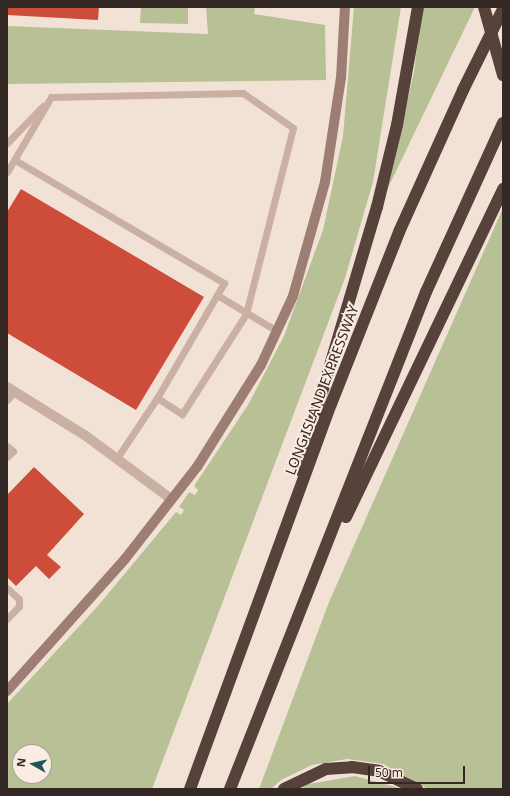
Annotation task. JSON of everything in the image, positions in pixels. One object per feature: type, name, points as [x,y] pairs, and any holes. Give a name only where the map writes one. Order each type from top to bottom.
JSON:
[{"type":"highway","points":[[267,580],[377,207],[397,125],[418,7]]},
{"type":"highway","points":[[484,7],[503,75]]},
{"type":"highway","name":"LONG ISLAND EXPRESSWAY","points":[[190,789],[267,580],[399,232],[463,90],[503,9]]},
{"type":"highway","points":[[230,789],[309,596],[426,292],[503,123]]},
{"type":"highway","points":[[309,596],[501,193]]},
{"type":"highway","points":[[284,789],[326,769],[352,767],[379,772],[417,789]]},
{"type":"main road","points":[[7,691],[125,559],[171,499],[232,416],[277,331],[303,264],[325,182],[341,78],[345,7]]},
{"type":"street","points":[[11,389],[117,458],[171,499]]},
{"type":"lane","points":[[7,143],[51,96],[243,93],[293,128],[246,314],[182,414],[157,398]]},
{"type":"lane","points":[[7,172],[51,96]]},
{"type":"lane","points":[[14,160],[224,283],[157,398],[117,458]]},
{"type":"lane","points":[[217,295],[246,314],[277,331]]},
{"type":"lane","points":[[7,400],[11,389]]},
{"type":"lane","points":[[7,446],[13,451],[7,457]]},
{"type":"lane","points":[[7,588],[19,599],[19,606],[7,619]]},
{"type":"green space","points":[[141,7],[188,7],[188,24],[140,23]]},
{"type":"green space","points":[[206,7],[255,7],[254,14],[325,25],[326,80],[7,84],[7,26],[208,34]]},
{"type":"green space","points":[[354,7],[401,7],[373,182],[345,278],[152,789],[7,789],[7,704],[97,607],[176,512],[181,515],[184,510],[179,507],[189,492],[195,495],[198,490],[194,486],[248,405],[284,336],[323,230],[343,136]]},
{"type":"green space","points":[[422,7],[475,7],[387,190],[414,72]]},
{"type":"green space","points":[[503,208],[503,789],[428,789],[383,764],[347,759],[312,765],[281,780],[271,789],[259,789],[329,602]]},
{"type":"green space","points":[[355,776],[403,789],[301,789],[308,784]]},
{"type":"building","points":[[7,7],[99,7],[98,20],[7,15]]},
{"type":"building","points":[[21,189],[204,297],[136,410],[7,333],[7,212]]},
{"type":"building","points":[[34,467],[84,514],[47,555],[61,567],[49,579],[36,566],[16,586],[7,577],[7,495]]}]
